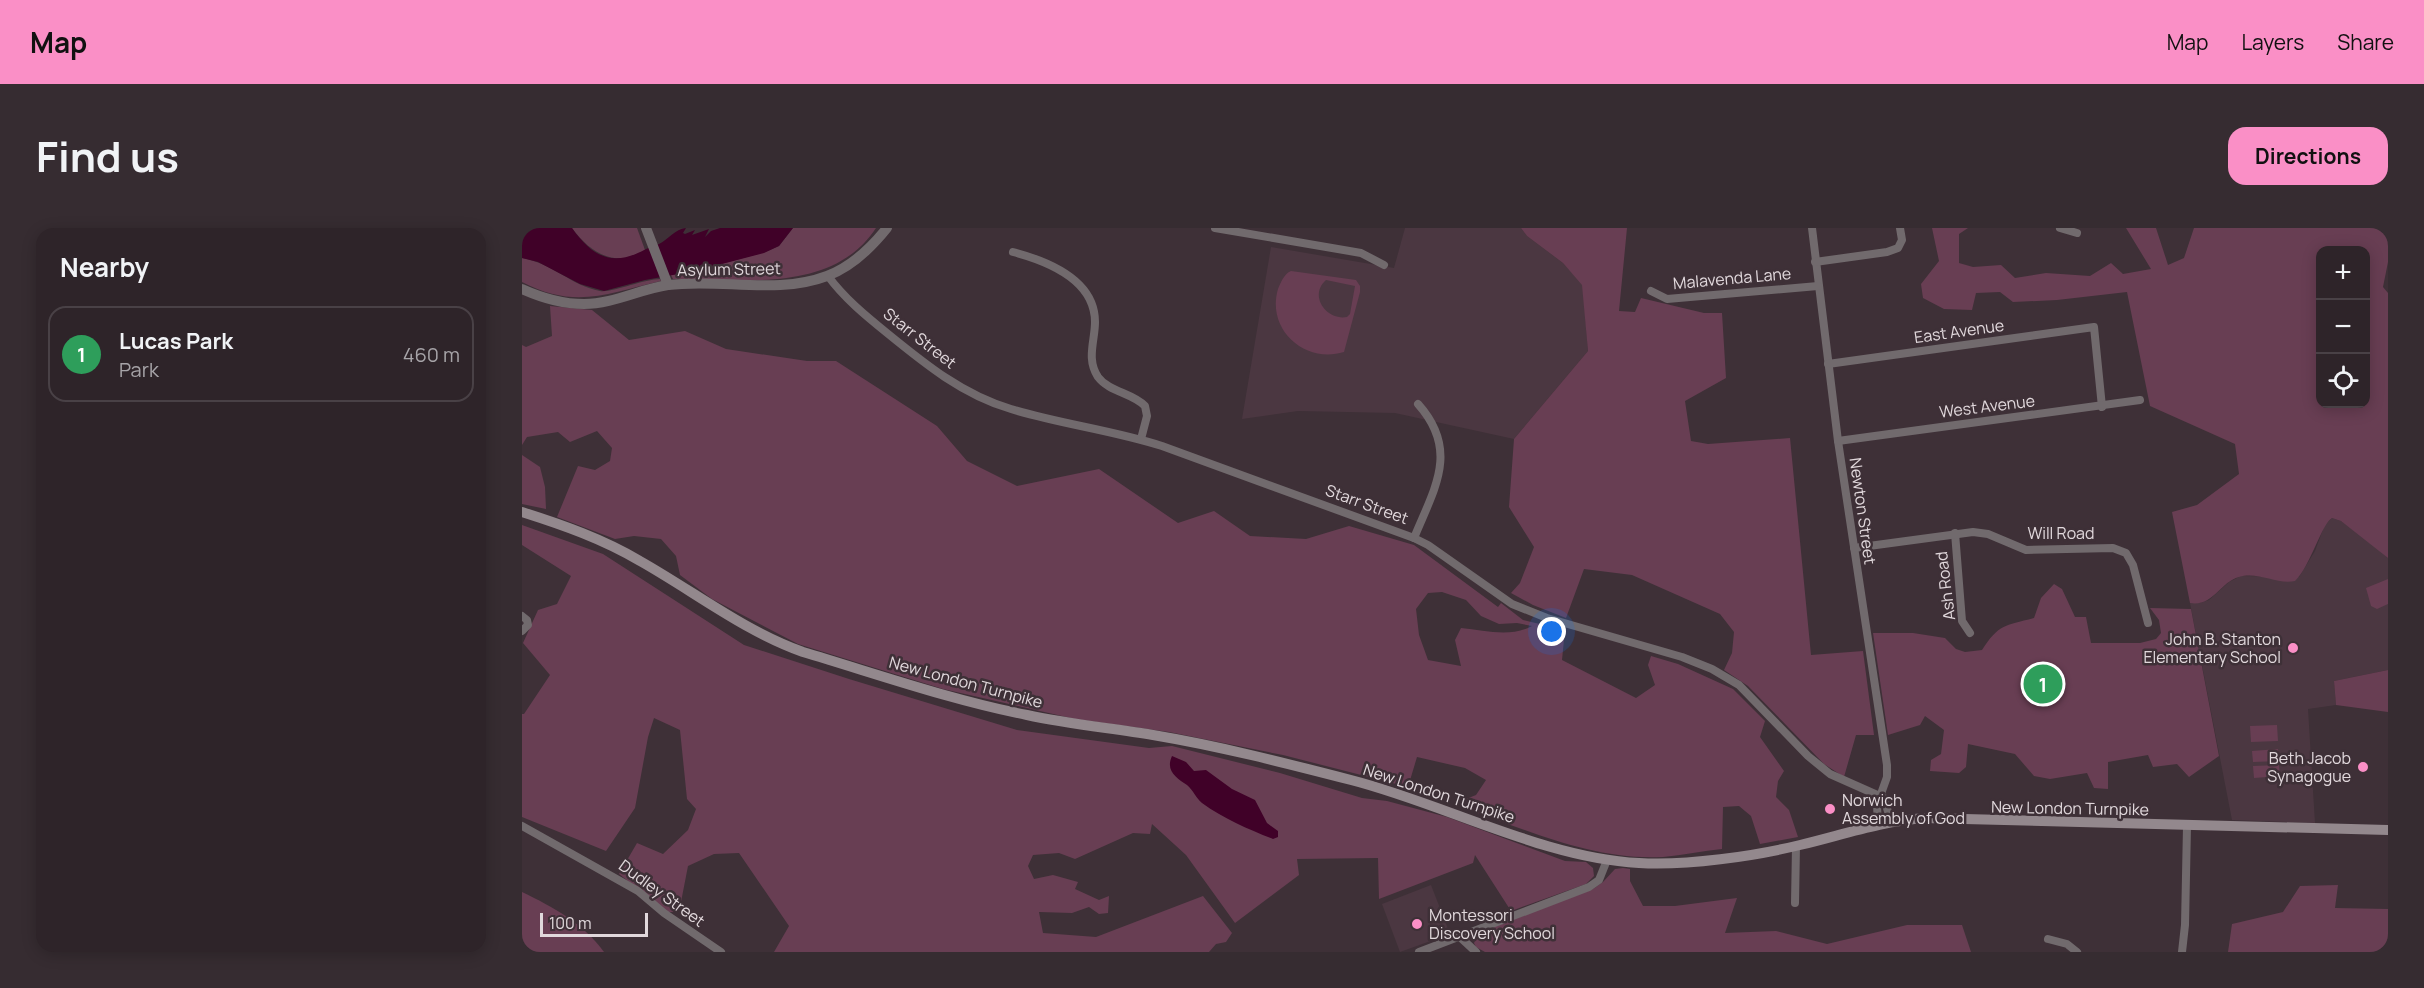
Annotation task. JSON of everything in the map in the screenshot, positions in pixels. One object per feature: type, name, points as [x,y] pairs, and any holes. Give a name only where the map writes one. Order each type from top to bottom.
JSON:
[{"type":"main road","name":"New London Turnpike","points":[[522,512],[592,536],[640,560],[738,623],[776,643],[803,652],[987,707],[1202,745],[1349,779],[1415,798],[1552,847],[1607,860],[1641,863],[1682,862],[1796,846],[1878,825],[1925,818],[2388,830]]},
{"type":"street","points":[[646,228],[666,281]]},
{"type":"street","name":"Asylum Street","points":[[522,289],[555,301],[584,304],[604,302],[666,281],[770,285],[803,282],[828,276],[850,264],[866,252],[887,228]]},
{"type":"street","points":[[1215,228],[1361,253],[1384,265]]},
{"type":"street","name":"Newton Street","points":[[1812,228],[1838,441],[1887,765],[1887,777],[1879,796]]},
{"type":"street","points":[[1815,262],[1887,252],[1898,248],[1902,240],[1900,228]]},
{"type":"street","points":[[2060,228],[2078,233]]},
{"type":"street","points":[[1013,252],[1045,262],[1074,280],[1087,294],[1095,320],[1091,347],[1094,368],[1105,384],[1145,406],[1147,416],[1141,439]]},
{"type":"street","name":"Starr Street","points":[[828,276],[868,317],[937,373],[977,398],[1033,415],[1141,439],[1414,538],[1428,545],[1512,604],[1547,618],[1682,657],[1712,669],[1739,685],[1821,767],[1840,780],[1879,796]]},
{"type":"street","name":"Malavenda Lane","points":[[1651,291],[1667,299],[1818,286]]},
{"type":"street","name":"East Avenue","points":[[1828,364],[2094,327],[2102,406]]},
{"type":"street","name":"West Avenue","points":[[1838,441],[2140,400]]},
{"type":"street","points":[[1414,538],[1439,476],[1442,457],[1435,427],[1418,404]]},
{"type":"street","name":"Will Road","points":[[1854,548],[1954,533],[1988,534],[2026,550],[2113,548],[2126,552],[2133,565],[2148,623]]},
{"type":"street","name":"Ash Road","points":[[1954,533],[1962,621],[1970,633]]},
{"type":"street","points":[[522,616],[527,620],[528,625],[522,631]]},
{"type":"street","points":[[1878,825],[1876,807],[1879,796],[1886,801],[1892,822]]},
{"type":"street","name":"Dudley Street","points":[[522,826],[635,889],[664,913],[721,952]]},
{"type":"street","points":[[2182,952],[2186,925],[2187,826]]},
{"type":"street","points":[[1795,903],[1796,846]]},
{"type":"street","points":[[1419,952],[1461,938],[1589,887],[1599,880],[1607,860]]},
{"type":"street","points":[[1461,938],[1476,952]]},
{"type":"street","points":[[2048,939],[2067,944],[2077,952]]},
{"type":"shaded area","points":[[522,228],[572,228],[596,253],[624,258],[659,244],[679,230],[686,228],[683,233],[685,234],[695,230],[692,235],[709,229],[705,237],[711,231],[720,228],[793,228],[779,246],[764,253],[604,291],[580,284],[538,262],[522,258]]},
{"type":"shaded area","points":[[572,228],[637,228],[645,250],[624,258],[604,256],[587,245]]},
{"type":"shaded area","points":[[793,228],[876,228],[858,249],[836,264],[811,273],[756,280],[673,279],[671,275],[695,271],[765,252],[779,246]]},
{"type":"shaded area","points":[[1405,228],[1521,228],[1527,236],[1563,263],[1583,285],[1588,351],[1514,439],[1395,413],[1298,411],[1242,419],[1271,247],[1394,268]]},
{"type":"shaded area","points":[[1521,228],[1627,228],[1619,311],[1635,312],[1641,298],[1704,313],[1722,313],[1726,378],[1685,401],[1691,441],[1708,444],[1790,438],[1811,655],[1863,651],[1874,735],[1856,735],[1844,777],[1824,764],[1748,686],[1724,670],[1732,653],[1734,632],[1720,614],[1632,575],[1584,569],[1566,618],[1533,605],[1511,593],[1520,583],[1534,547],[1509,507],[1514,439],[1588,351],[1582,285],[1563,263],[1527,236]]},
{"type":"shaded area","points":[[1932,228],[1968,228],[1959,234],[1959,263],[1973,267],[2001,265],[2015,278],[2046,273],[2090,276],[2111,263],[2123,274],[2151,269],[2126,228],[2156,228],[2168,265],[2184,258],[2194,228],[2388,228],[2388,262],[2383,287],[2388,293],[2388,558],[2341,521],[2332,518],[2324,528],[2306,566],[2295,581],[2288,582],[2253,576],[2239,577],[2232,580],[2211,598],[2198,603],[2190,603],[2172,512],[2197,505],[2239,474],[2235,444],[2150,406],[2127,292],[2057,300],[2013,302],[2000,292],[1976,293],[1972,310],[1944,309],[1923,298],[1921,284],[1939,261]]},
{"type":"shaded area","points":[[522,258],[600,291],[653,280],[660,279],[661,281],[608,294],[576,297],[559,295],[522,282]]},
{"type":"shaded area","points":[[1289,272],[1356,280],[1360,286],[1360,292],[1344,352],[1316,353],[1303,348],[1283,330],[1276,304],[1278,289]],"holes":[[[1326,280],[1355,286],[1350,314],[1347,317],[1333,315],[1322,306],[1319,300],[1321,286]]]},
{"type":"shaded area","points":[[550,306],[592,310],[629,340],[685,331],[726,349],[807,361],[836,361],[937,426],[967,461],[1017,486],[1099,469],[1178,523],[1214,511],[1250,536],[1306,539],[1349,526],[1414,545],[1498,607],[1501,603],[1523,620],[1565,630],[1562,660],[1636,698],[1655,685],[1648,665],[1651,656],[1678,664],[1733,689],[1765,721],[1760,737],[1784,771],[1778,781],[1776,797],[1789,810],[1798,837],[1760,844],[1751,816],[1739,806],[1723,807],[1722,849],[1663,857],[1637,857],[1586,849],[1464,808],[1466,799],[1476,795],[1486,780],[1465,768],[1417,757],[1408,787],[1283,755],[1169,732],[1075,719],[943,689],[798,644],[712,599],[680,575],[676,556],[661,539],[634,536],[615,539],[557,517],[578,466],[595,470],[610,461],[612,448],[597,431],[570,442],[558,432],[527,437],[522,445],[522,345],[526,347],[552,336]],"holes":[[[1442,592],[1466,600],[1481,616],[1499,624],[1517,623],[1532,626],[1515,632],[1461,628],[1455,640],[1461,666],[1428,660],[1419,635],[1416,609],[1428,593]]]},
{"type":"shaded area","points":[[522,455],[540,467],[545,487],[546,509],[522,504]]},
{"type":"shaded area","name":"John B. Stanton Elementary School","points":[[2332,518],[2341,521],[2363,536],[2388,558],[2388,670],[2334,681],[2336,705],[2308,709],[2315,823],[2232,820],[2190,603],[2209,600],[2229,582],[2241,576],[2299,577],[2315,551],[2325,524]]},
{"type":"shaded area","points":[[522,525],[603,554],[744,645],[1017,730],[1149,748],[1172,746],[1280,773],[1362,798],[1387,801],[1447,817],[1565,861],[1586,862],[1593,868],[1594,876],[1586,884],[1511,911],[1475,855],[1473,863],[1379,899],[1378,858],[1297,859],[1299,875],[1235,923],[1186,855],[1152,824],[1150,834],[1133,833],[1075,859],[1059,853],[1033,855],[1028,866],[1034,879],[1053,875],[1078,882],[1075,889],[1099,900],[1109,896],[1108,913],[1099,914],[1089,907],[1072,913],[1039,912],[1043,933],[1096,937],[1203,896],[1232,933],[1226,942],[1216,944],[1209,952],[774,952],[789,926],[739,853],[714,854],[688,866],[681,902],[675,912],[667,912],[619,874],[637,843],[663,854],[688,830],[696,809],[687,799],[680,730],[654,718],[648,737],[635,808],[606,851],[522,817],[522,714],[550,675],[523,643],[538,610],[557,604],[571,576],[522,545]]},
{"type":"shaded area","points":[[2388,579],[2388,604],[2377,609],[2371,606],[2366,588]]},
{"type":"shaded area","points":[[2054,584],[2062,589],[2075,617],[2086,617],[2091,643],[2140,643],[2156,639],[2161,633],[2159,620],[2150,608],[2191,609],[2219,756],[2189,777],[2177,764],[2153,767],[2148,755],[2108,762],[2108,789],[2094,788],[2087,773],[2050,779],[2034,776],[2015,754],[1968,744],[1966,767],[1959,773],[1930,771],[1931,760],[1941,754],[1944,730],[1925,716],[1920,725],[1888,735],[1873,633],[1913,633],[1945,638],[1956,649],[1965,652],[1982,650],[1993,635],[2003,627],[2034,618],[2041,598]]},
{"type":"shaded area","points":[[2388,670],[2388,712],[2336,705],[2334,681]]},
{"type":"shaded area","points":[[2277,725],[2278,741],[2251,742],[2250,726]]},
{"type":"shaded area","points":[[2278,749],[2279,761],[2253,762],[2252,751]]},
{"type":"shaded area","points":[[1172,756],[1186,762],[1194,771],[1206,770],[1232,789],[1255,800],[1267,823],[1278,831],[1278,837],[1273,839],[1245,827],[1202,803],[1189,787],[1173,774],[1170,766]]},
{"type":"shaded area","points":[[2279,765],[2280,776],[2254,778],[2253,766]]},
{"type":"shaded area","points":[[1615,869],[1630,869],[1630,881],[1643,906],[1675,906],[1737,898],[1725,933],[1776,931],[1827,944],[1907,925],[1962,925],[1971,952],[1485,952],[1476,947],[1474,943],[1478,933],[1593,889]]},
{"type":"shaded area","name":"Montessori Discovery School","points":[[1431,885],[1450,934],[1400,952],[1382,904]]},
{"type":"shaded area","points":[[2338,885],[2335,908],[2388,909],[2388,952],[2228,952],[2232,924],[2283,912],[2300,886]]},
{"type":"shaded area","points":[[522,892],[577,924],[604,952],[522,952]]},
{"type":"place","name":"John B. Stanton Elementary School","points":[[2293,648]]},
{"type":"place","name":"Lucas Park","points":[[2043,684]]},
{"type":"place","name":"Beth Jacob Synagogue","points":[[2363,767]]},
{"type":"place","name":"Norwich Assembly of God","points":[[1830,809]]},
{"type":"place","name":"Montessori Discovery School","points":[[1417,924]]}]
